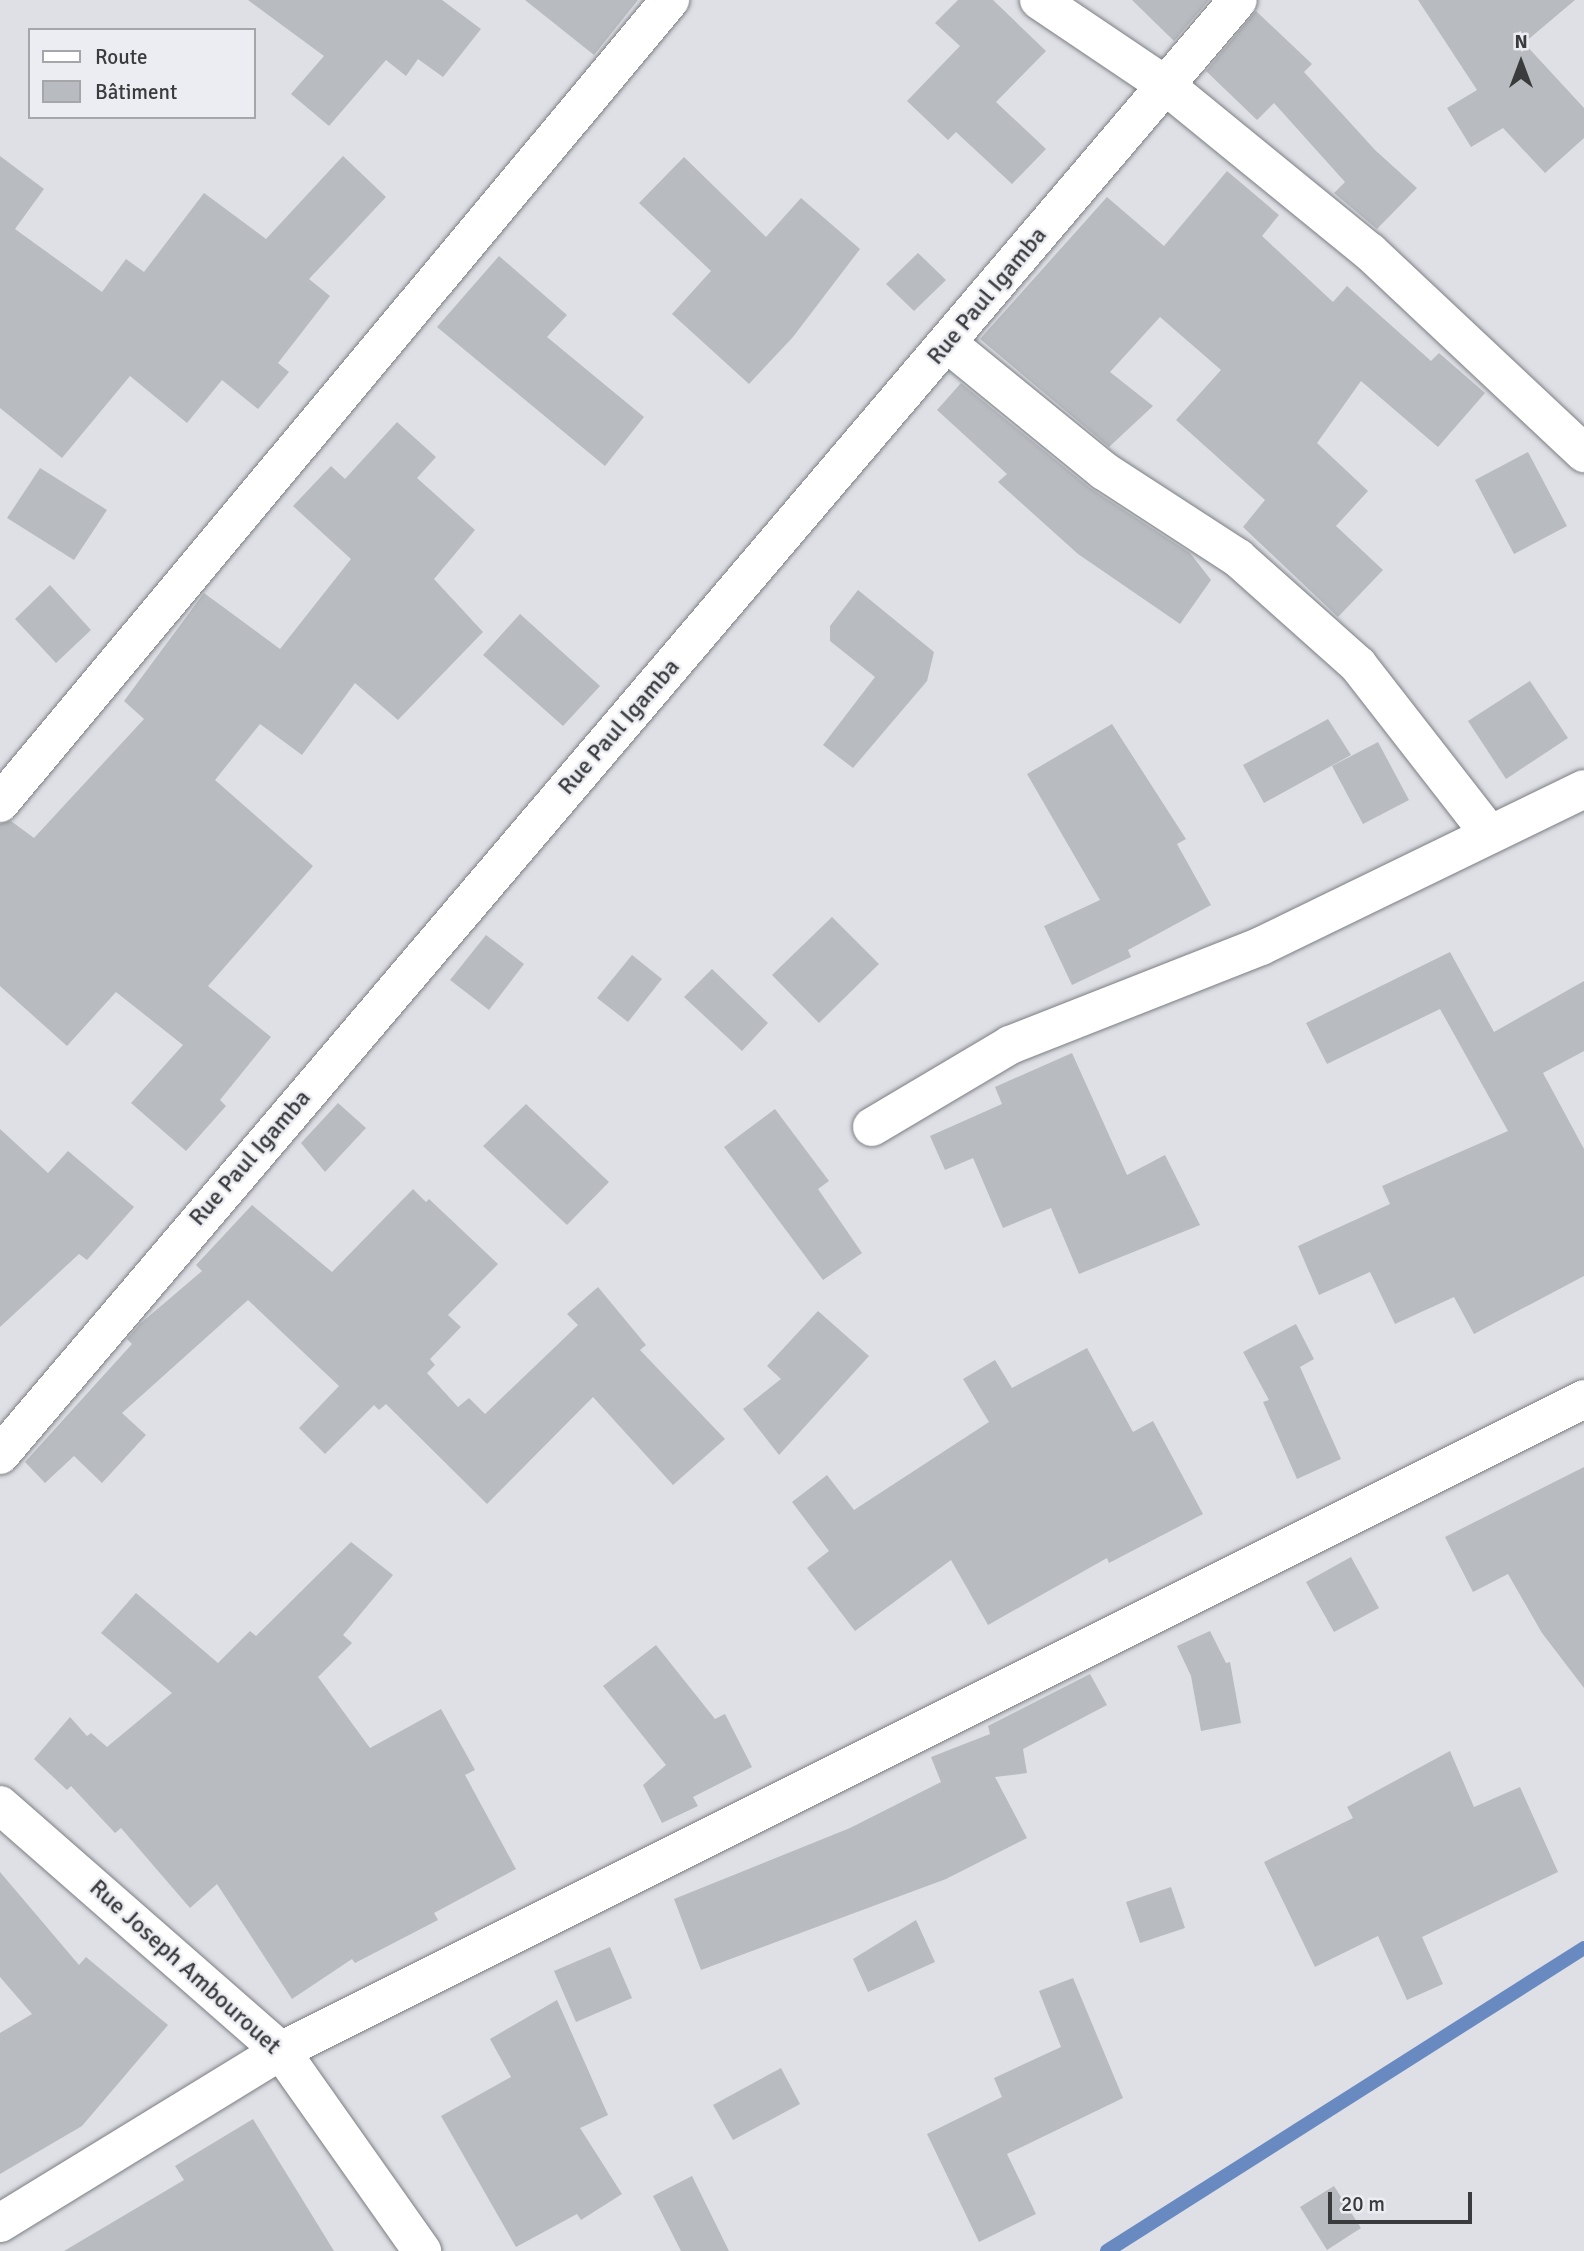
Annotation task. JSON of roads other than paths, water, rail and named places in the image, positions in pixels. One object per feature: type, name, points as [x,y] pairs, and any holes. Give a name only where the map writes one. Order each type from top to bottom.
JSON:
[{"type":"street","points":[[0,803],[670,0]]},
{"type":"street","points":[[1039,0],[1165,85],[1370,252],[1584,453]]},
{"type":"street","name":"Rue Paul Igamba","points":[[0,1455],[1237,0]]},
{"type":"street","points":[[947,343],[1104,471],[1238,558],[1359,665],[1488,832]]},
{"type":"street","points":[[872,1127],[1010,1045],[1261,946],[1488,832],[1584,789]]},
{"type":"street","points":[[0,2223],[281,2051],[1584,1399]]},
{"type":"street","name":"Rue Joseph Ambourouet","points":[[0,1805],[281,2051],[422,2251]]},
{"type":"waterway","points":[[1107,2251],[1584,1948]]}]
